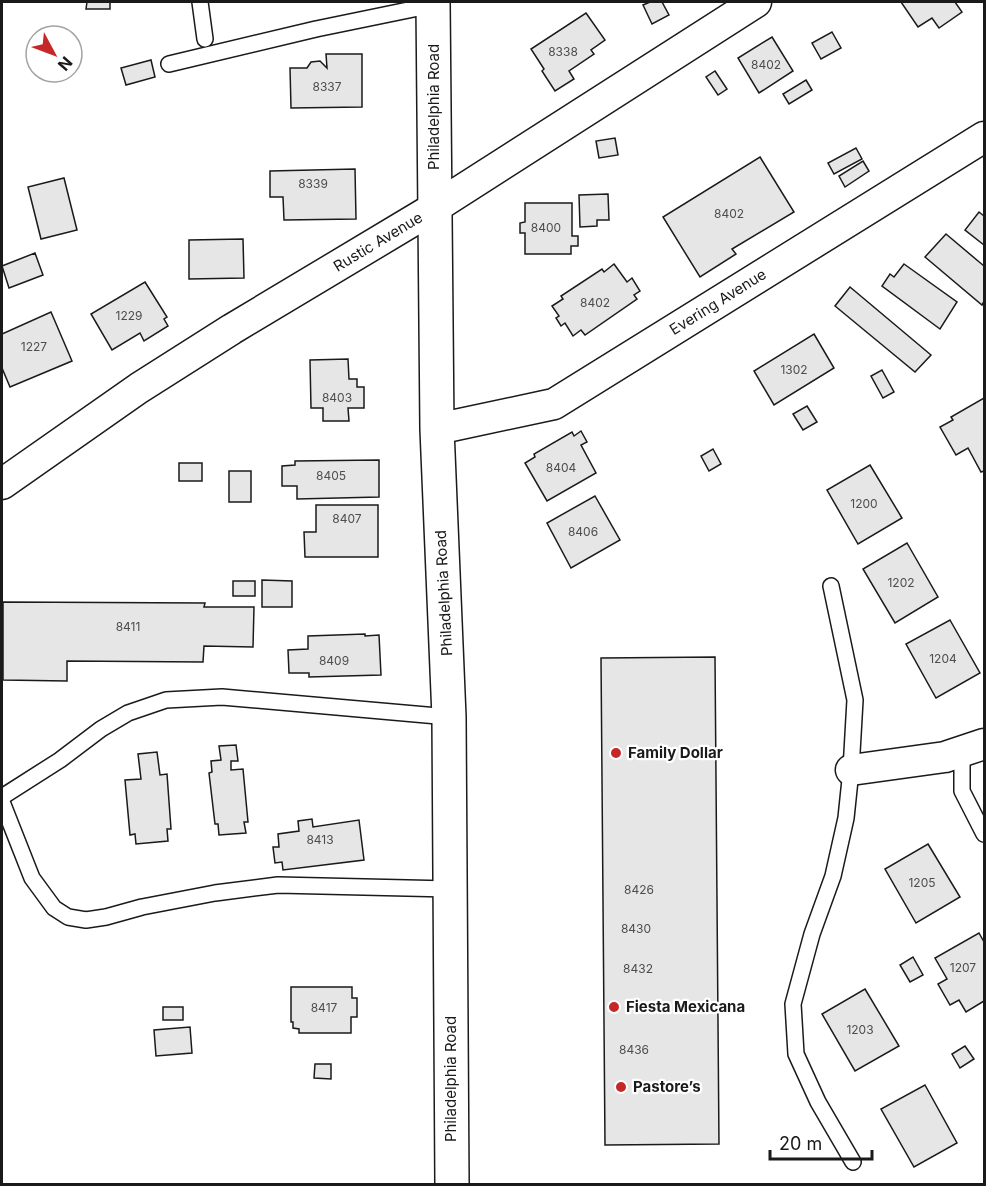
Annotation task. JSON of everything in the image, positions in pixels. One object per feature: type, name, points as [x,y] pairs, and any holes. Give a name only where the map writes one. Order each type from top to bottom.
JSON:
[{"type":"main road","name":"Philadelphia Road","points":[[433,3],[437,429],[449,717],[452,1185]]},
{"type":"street","name":"Rustic Avenue","points":[[2,484],[139,388],[232,329],[434,208],[756,2]]},
{"type":"street","name":"Evering Avenue","points":[[437,429],[554,404],[984,137]]},
{"type":"street","points":[[851,770],[945,757],[973,748]]},
{"type":"lane","points":[[200,2],[205,39]]},
{"type":"lane","points":[[169,63],[433,3]]},
{"type":"lane","points":[[831,586],[855,700],[851,770],[846,818],[834,876],[812,934],[793,1004],[796,1054],[818,1102],[853,1162]]},
{"type":"lane","points":[[2,797],[128,713],[166,700],[222,697],[449,717]]},
{"type":"lane","points":[[973,748],[962,791],[984,834]]},
{"type":"lane","points":[[2,802],[32,878],[54,908],[68,917],[86,920],[215,893],[278,885],[450,889]]},
{"type":"building","points":[[87,2],[110,2],[110,9],[86,9]]},
{"type":"building","points":[[650,2],[662,2],[669,15],[652,24],[643,5]]},
{"type":"building","points":[[901,2],[955,2],[962,12],[939,28],[932,18],[918,27]]},
{"type":"building","points":[[586,13],[605,40],[591,50],[594,54],[569,71],[574,79],[555,91],[531,49]]},
{"type":"building","points":[[832,32],[841,48],[821,59],[812,43]]},
{"type":"building","points":[[772,37],[793,71],[759,93],[738,58]]},
{"type":"building","points":[[326,54],[362,54],[362,107],[291,108],[290,68],[307,68],[311,62],[320,61],[327,68]]},
{"type":"building","points":[[151,60],[155,77],[126,85],[121,68]]},
{"type":"building","points":[[715,71],[727,89],[718,95],[706,77]]},
{"type":"building","points":[[806,80],[812,90],[789,104],[783,94]]},
{"type":"building","points":[[615,138],[618,155],[599,158],[596,141]]},
{"type":"building","points":[[856,148],[862,159],[834,174],[828,163]]},
{"type":"building","points":[[760,157],[794,212],[732,249],[736,254],[700,277],[663,217]]},
{"type":"building","points":[[863,161],[869,171],[845,187],[839,176]]},
{"type":"building","points":[[355,169],[356,219],[284,220],[283,197],[270,197],[270,171]]},
{"type":"building","points":[[64,178],[77,230],[41,239],[28,187]]},
{"type":"building","points":[[608,194],[609,220],[597,220],[597,226],[580,227],[579,195]]},
{"type":"building","points":[[525,203],[572,203],[572,236],[578,236],[578,246],[571,246],[571,254],[525,254],[525,233],[520,233],[520,223],[525,222]]},
{"type":"building","points":[[979,212],[984,216],[984,245],[965,230]]},
{"type":"building","points":[[946,234],[984,266],[982,305],[925,257]]},
{"type":"building","points":[[243,239],[244,278],[189,279],[189,240]]},
{"type":"building","points":[[35,253],[43,275],[9,288],[2,266]]},
{"type":"building","points":[[614,264],[627,282],[632,278],[640,291],[634,295],[637,299],[585,335],[581,330],[573,336],[565,323],[561,326],[556,318],[559,316],[552,306],[563,299],[561,296],[602,269],[604,272]]},
{"type":"building","points":[[904,264],[957,302],[940,329],[882,286],[890,274],[894,277]]},
{"type":"building","points":[[145,282],[167,317],[164,319],[168,326],[144,341],[140,333],[112,350],[91,314]]},
{"type":"building","points":[[850,287],[931,355],[915,372],[835,306]]},
{"type":"building","points":[[51,312],[72,361],[10,387],[2,368],[2,334]]},
{"type":"building","points":[[814,334],[834,368],[774,405],[754,371]]},
{"type":"building","points":[[348,359],[349,379],[357,379],[357,387],[364,387],[364,408],[348,408],[349,421],[323,421],[323,408],[311,408],[310,360]]},
{"type":"building","points":[[882,370],[894,392],[883,398],[871,376]]},
{"type":"building","points":[[984,398],[984,471],[981,472],[968,448],[956,455],[940,427],[953,420],[951,417]]},
{"type":"building","points":[[807,406],[817,422],[803,430],[793,414]]},
{"type":"building","points":[[581,431],[587,442],[581,445],[596,473],[547,501],[525,463],[535,457],[534,454],[572,432],[574,436]]},
{"type":"building","points":[[713,449],[721,464],[709,471],[701,456]]},
{"type":"building","points":[[379,460],[379,497],[297,499],[297,486],[282,486],[282,466],[295,465],[295,461]]},
{"type":"building","points":[[179,463],[202,463],[202,481],[179,481]]},
{"type":"building","points":[[870,465],[902,518],[858,544],[827,490]]},
{"type":"building","points":[[229,471],[251,471],[251,502],[229,502]]},
{"type":"building","points":[[595,496],[620,540],[571,568],[547,523]]},
{"type":"building","points":[[316,505],[378,505],[378,557],[305,557],[304,532],[316,532]]},
{"type":"building","points":[[907,543],[938,597],[895,623],[863,569]]},
{"type":"building","points":[[262,580],[292,581],[292,607],[262,607]]},
{"type":"building","points":[[233,581],[255,581],[255,596],[233,596]]},
{"type":"building","points":[[3,602],[205,603],[204,607],[254,607],[253,647],[204,646],[203,662],[67,661],[67,681],[3,680]]},
{"type":"building","points":[[950,620],[980,673],[936,698],[906,644]]},
{"type":"building","points":[[365,634],[365,636],[379,635],[381,675],[309,677],[309,673],[289,673],[288,650],[308,649],[308,636]]},
{"type":"building","points":[[715,657],[719,1144],[605,1145],[601,658]]},
{"type":"building","points":[[236,745],[238,761],[231,761],[231,770],[243,769],[248,822],[244,822],[246,833],[219,835],[218,824],[215,824],[209,773],[212,772],[211,761],[221,760],[219,746]]},
{"type":"building","points":[[157,752],[160,775],[167,774],[171,829],[167,829],[168,841],[136,844],[135,834],[130,835],[125,780],[141,779],[138,754]]},
{"type":"building","points":[[312,819],[313,827],[359,820],[364,860],[283,870],[282,862],[275,863],[273,847],[279,847],[278,834],[299,831],[298,821]]},
{"type":"building","points":[[928,844],[960,897],[916,923],[885,869]]},
{"type":"building","points":[[979,933],[984,942],[984,1001],[966,1012],[959,1000],[950,1005],[938,984],[947,979],[935,958]]},
{"type":"building","points":[[913,957],[923,975],[910,982],[900,965]]},
{"type":"building","points":[[291,987],[352,987],[352,998],[357,998],[357,1017],[351,1017],[351,1033],[299,1033],[299,1029],[293,1028],[293,1022],[291,1022]]},
{"type":"building","points":[[865,989],[899,1046],[855,1071],[822,1014]]},
{"type":"building","points":[[163,1007],[183,1007],[183,1020],[163,1020]]},
{"type":"building","points":[[190,1027],[192,1053],[156,1056],[154,1030]]},
{"type":"building","points":[[965,1046],[974,1059],[960,1068],[952,1054]]},
{"type":"building","points":[[315,1064],[331,1064],[331,1079],[314,1078]]},
{"type":"building","points":[[925,1085],[957,1143],[914,1167],[881,1109]]},
{"type":"place","name":"Family Dollar","points":[[616,753]]},
{"type":"place","name":"Fiesta Mexicana","points":[[614,1007]]},
{"type":"place","name":"Pastore’s","points":[[621,1087]]}]
